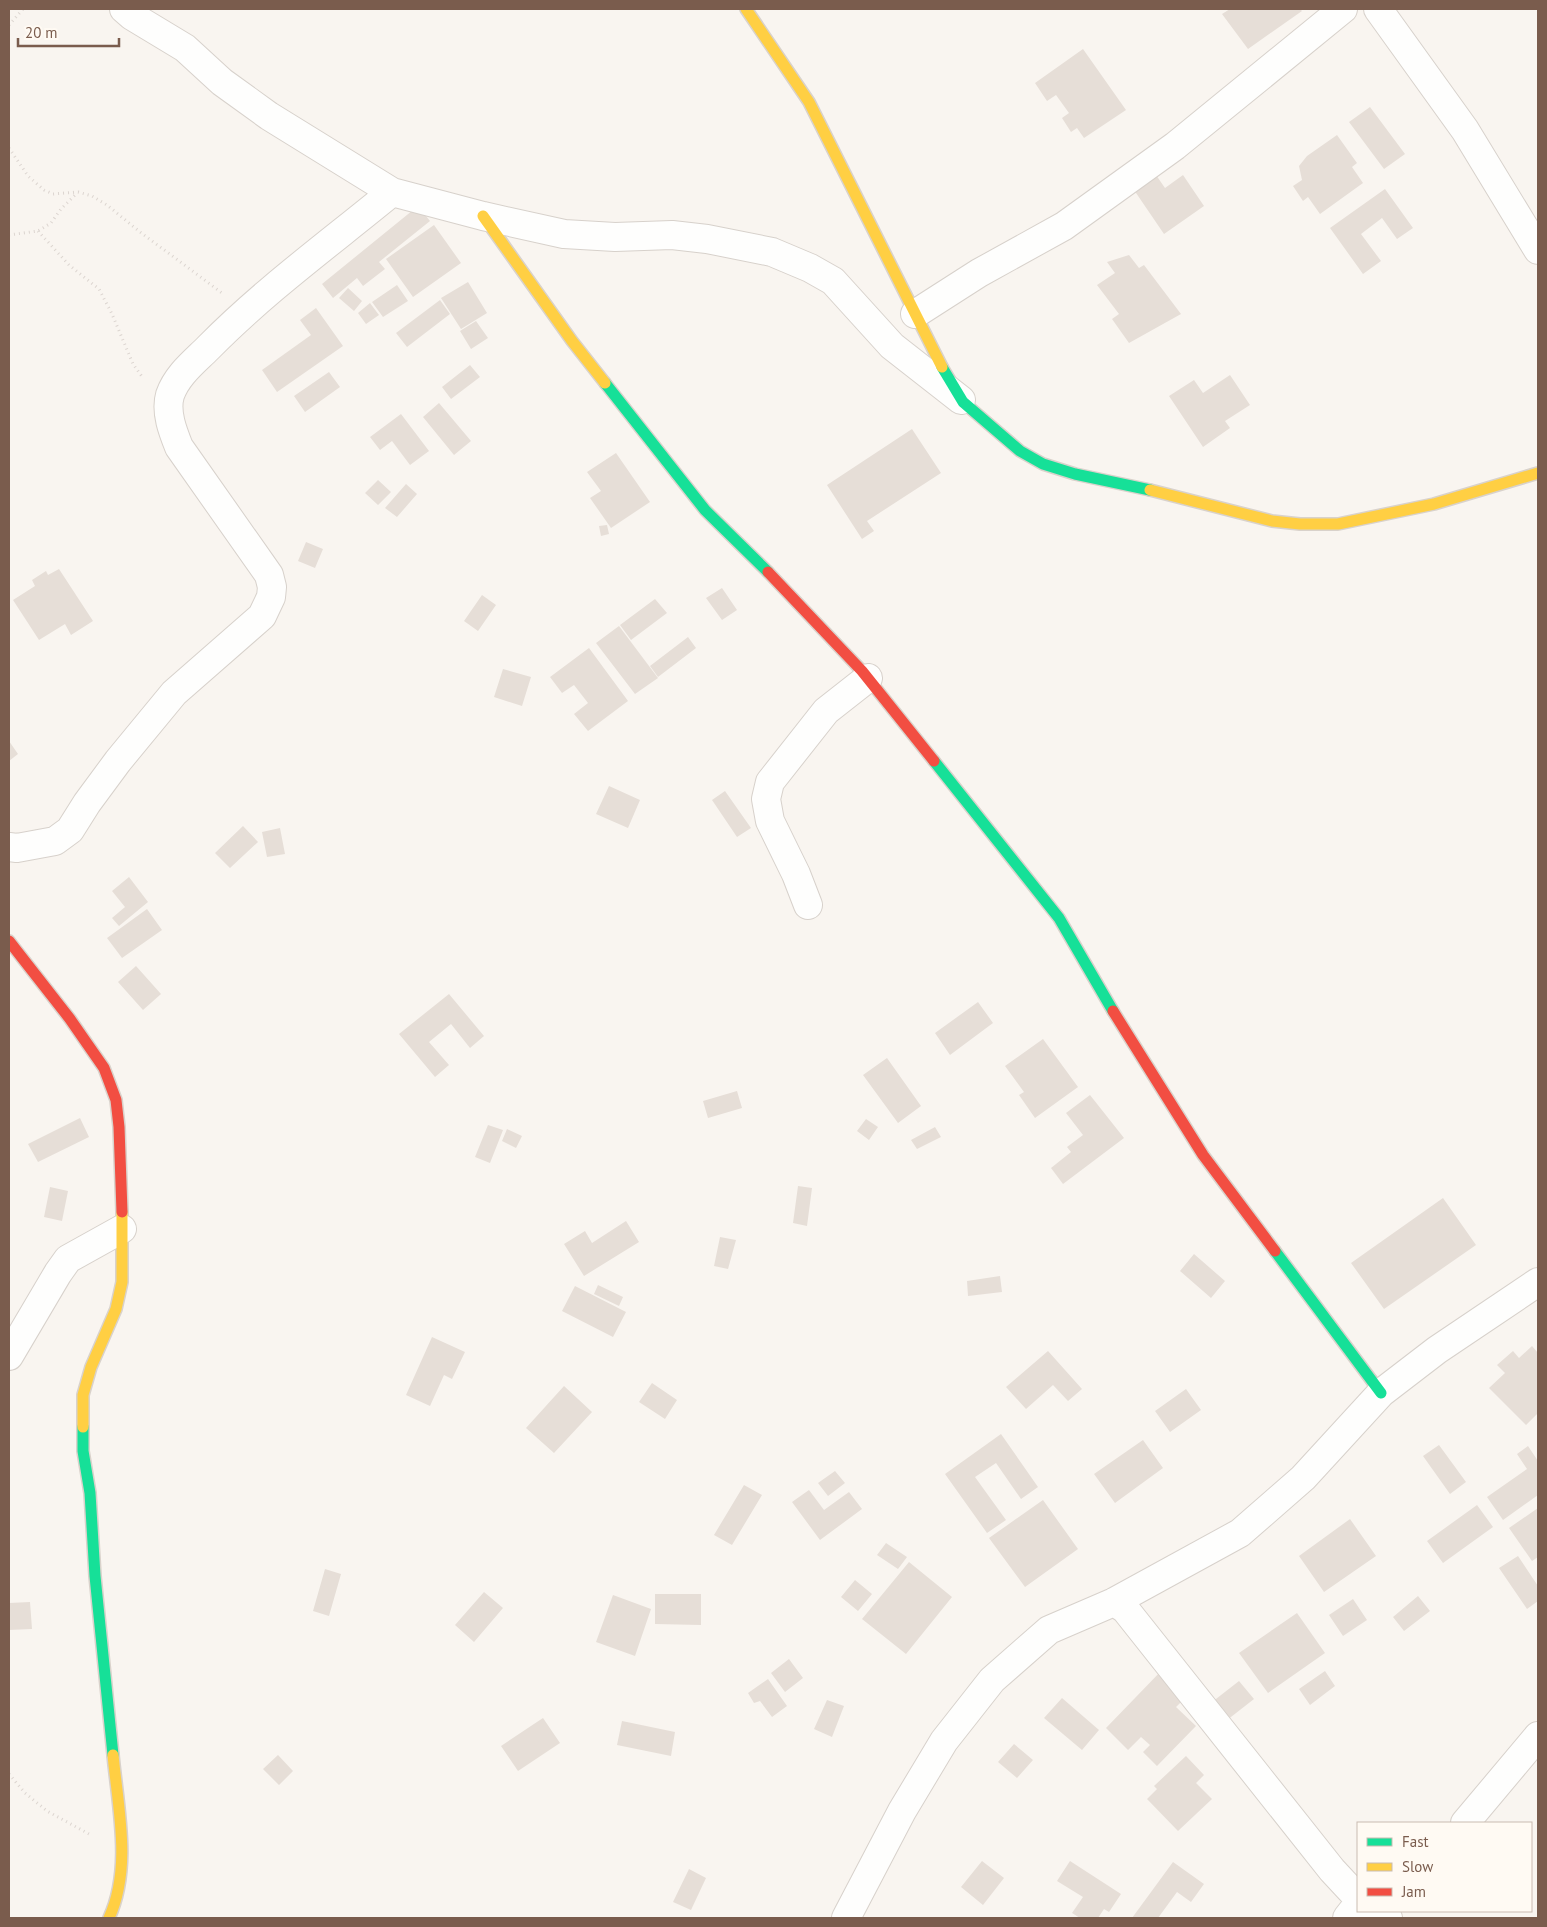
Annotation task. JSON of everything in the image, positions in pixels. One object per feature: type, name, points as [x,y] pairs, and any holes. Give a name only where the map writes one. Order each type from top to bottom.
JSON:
[{"type":"street","points":[[124,9],[132,16],[185,48],[222,82],[269,116],[392,192],[483,216],[564,234],[614,237],[672,235],[706,239],[772,252],[810,268],[833,281],[892,346],[963,402],[1020,451],[1043,464],[1076,474],[1281,522],[1300,524],[1338,524],[1434,504],[1538,473]]},
{"type":"street","points":[[746,9],[809,102],[940,364],[963,402]]},
{"type":"street","points":[[915,314],[979,273],[1064,226],[1175,146],[1343,9]]},
{"type":"street","points":[[1378,9],[1465,130],[1538,250]]},
{"type":"street","points":[[9,847],[17,848],[55,841],[70,830],[118,761],[174,693],[262,616],[271,597],[272,587],[268,575],[179,447],[173,430],[168,404],[170,394],[180,375],[236,320],[392,192]]},
{"type":"street","points":[[483,216],[572,341],[705,510],[775,579],[868,678],[1059,918],[1117,1018],[1203,1154],[1381,1393]]},
{"type":"street","points":[[808,905],[796,874],[770,821],[766,799],[770,782],[826,711],[868,678]]},
{"type":"street","points":[[9,941],[70,1019],[104,1068],[116,1100],[118,1118],[122,1282],[116,1309],[91,1367],[83,1395],[83,1451],[90,1493],[96,1586],[122,1852],[116,1903],[110,1918]]},
{"type":"street","points":[[9,1356],[17,1324],[68,1260],[122,1229]]},
{"type":"street","points":[[846,1918],[902,1811],[944,1741],[992,1680],[1049,1630],[1114,1602],[1240,1533],[1303,1478],[1381,1393],[1437,1350],[1538,1282]]},
{"type":"street","points":[[1114,1602],[1126,1609],[1332,1870],[1357,1897]]},
{"type":"street","points":[[1466,1822],[1538,1736]]},
{"type":"street","points":[[1347,1918],[1357,1905]]},
{"type":"path","points":[[9,25],[23,9]]},
{"type":"path","points":[[9,148],[28,176],[44,190],[53,194],[78,192],[92,196],[107,205],[246,312]]},
{"type":"path","points":[[9,235],[38,231],[51,223],[61,209],[78,192]]},
{"type":"path","points":[[38,231],[69,265],[99,289],[112,314],[133,364],[145,382],[168,404]]},
{"type":"path","points":[[9,1774],[26,1793],[47,1811],[122,1852]]},
{"type":"building","points":[[1230,9],[1300,9],[1302,11],[1248,49],[1222,14]]},
{"type":"building","points":[[1083,49],[1126,110],[1084,138],[1077,128],[1071,132],[1062,118],[1069,113],[1056,95],[1047,101],[1035,83]]},
{"type":"building","points":[[1370,107],[1405,154],[1384,169],[1349,122]]},
{"type":"building","points":[[1337,135],[1357,163],[1352,167],[1363,183],[1320,214],[1308,197],[1303,201],[1293,186],[1302,180],[1299,166],[1307,156]]},
{"type":"building","points":[[1156,175],[1165,188],[1183,175],[1204,206],[1164,234],[1134,190]]},
{"type":"building","points":[[1385,189],[1413,228],[1397,239],[1382,218],[1361,234],[1381,261],[1363,274],[1330,228]]},
{"type":"building","points":[[418,206],[430,221],[379,262],[385,269],[363,286],[357,278],[333,298],[322,284]]},
{"type":"building","points":[[434,225],[461,263],[413,297],[386,259]]},
{"type":"building","points":[[1129,255],[1139,268],[1144,265],[1181,314],[1129,343],[1112,319],[1119,314],[1097,285],[1115,273],[1107,262]]},
{"type":"building","points":[[468,282],[487,313],[461,329],[441,298]]},
{"type":"building","points":[[397,285],[408,301],[383,317],[372,302]]},
{"type":"building","points":[[348,288],[362,301],[354,311],[339,298]]},
{"type":"building","points":[[440,300],[450,314],[407,347],[396,333]]},
{"type":"building","points":[[370,303],[379,315],[366,324],[358,313]]},
{"type":"building","points":[[316,308],[343,346],[277,392],[262,370],[311,335],[300,320]]},
{"type":"building","points":[[476,321],[488,338],[471,349],[460,331]]},
{"type":"building","points":[[470,365],[480,377],[451,399],[442,387]]},
{"type":"building","points":[[329,372],[340,387],[305,412],[294,396]]},
{"type":"building","points":[[1230,375],[1250,405],[1225,421],[1230,428],[1203,447],[1169,396],[1194,380],[1203,393]]},
{"type":"building","points":[[439,403],[471,441],[454,455],[423,417]]},
{"type":"building","points":[[401,414],[429,451],[410,465],[392,441],[380,450],[370,437]]},
{"type":"building","points":[[912,429],[941,473],[867,521],[874,531],[862,539],[827,485]]},
{"type":"building","points":[[616,453],[650,502],[611,528],[590,498],[601,491],[587,472]]},
{"type":"building","points":[[378,480],[391,492],[378,505],[365,493]]},
{"type":"building","points":[[406,484],[417,494],[397,517],[385,508]]},
{"type":"building","points":[[607,525],[609,534],[601,536],[599,526]]},
{"type":"building","points":[[306,542],[323,549],[315,568],[298,561]]},
{"type":"building","points":[[59,569],[93,621],[71,635],[65,624],[39,640],[13,600],[35,586],[32,580],[46,571],[48,575]]},
{"type":"building","points":[[722,588],[737,610],[722,620],[706,598]]},
{"type":"building","points":[[482,595],[496,605],[478,631],[464,621]]},
{"type":"building","points":[[655,599],[667,613],[631,640],[620,625]]},
{"type":"building","points":[[619,626],[658,678],[635,694],[596,643]]},
{"type":"building","points":[[688,637],[696,648],[658,677],[650,666]]},
{"type":"building","points":[[589,648],[628,701],[588,731],[574,714],[588,703],[574,685],[562,693],[550,677]]},
{"type":"building","points":[[503,669],[531,677],[522,706],[494,697]]},
{"type":"building","points":[[9,741],[18,754],[9,761]]},
{"type":"building","points":[[609,786],[640,800],[628,828],[596,814]]},
{"type":"building","points":[[725,791],[751,828],[737,837],[712,800]]},
{"type":"building","points":[[243,826],[258,842],[230,868],[215,853]]},
{"type":"building","points":[[280,828],[285,854],[267,857],[262,832]]},
{"type":"building","points":[[129,877],[148,902],[119,926],[112,918],[125,907],[112,891]]},
{"type":"building","points":[[147,909],[162,930],[122,958],[107,938]]},
{"type":"building","points":[[136,966],[161,994],[143,1010],[118,982]]},
{"type":"building","points":[[449,994],[484,1036],[470,1048],[451,1024],[429,1042],[449,1065],[435,1077],[399,1034]]},
{"type":"building","points":[[978,1002],[993,1023],[950,1055],[935,1033]]},
{"type":"building","points":[[1043,1039],[1078,1087],[1035,1118],[1019,1095],[1024,1092],[1005,1066]]},
{"type":"building","points":[[887,1058],[921,1106],[898,1123],[863,1075]]},
{"type":"building","points":[[737,1091],[742,1108],[708,1118],[703,1101]]},
{"type":"building","points":[[1090,1095],[1124,1138],[1063,1184],[1051,1168],[1071,1152],[1067,1147],[1083,1135],[1066,1113]]},
{"type":"building","points":[[80,1118],[89,1137],[38,1162],[28,1144]]},
{"type":"building","points":[[866,1119],[878,1127],[869,1140],[857,1131]]},
{"type":"building","points":[[488,1125],[503,1130],[490,1163],[475,1157]]},
{"type":"building","points":[[935,1127],[941,1137],[917,1149],[911,1140]]},
{"type":"building","points":[[507,1129],[522,1136],[516,1148],[502,1141]]},
{"type":"building","points":[[798,1186],[812,1188],[807,1226],[793,1223]]},
{"type":"building","points":[[50,1187],[68,1191],[62,1221],[44,1217]]},
{"type":"building","points":[[1443,1198],[1476,1245],[1384,1309],[1351,1263]]},
{"type":"building","points":[[626,1221],[639,1242],[584,1276],[564,1244],[585,1231],[592,1243]]},
{"type":"building","points":[[720,1237],[736,1240],[728,1269],[714,1266]]},
{"type":"building","points":[[1194,1254],[1225,1281],[1211,1298],[1180,1271]]},
{"type":"building","points":[[1000,1276],[1002,1292],[968,1296],[967,1281]]},
{"type":"building","points":[[598,1285],[623,1297],[619,1306],[594,1294]]},
{"type":"building","points":[[575,1286],[626,1312],[613,1337],[562,1311]]},
{"type":"building","points":[[432,1337],[465,1352],[452,1379],[444,1375],[430,1406],[406,1395]]},
{"type":"building","points":[[1532,1346],[1538,1353],[1538,1413],[1526,1425],[1489,1388],[1505,1373],[1497,1365],[1513,1351],[1519,1358]]},
{"type":"building","points":[[1048,1351],[1082,1389],[1068,1401],[1053,1385],[1026,1409],[1006,1387]]},
{"type":"building","points":[[652,1383],[677,1400],[665,1419],[639,1402]]},
{"type":"building","points":[[564,1386],[592,1412],[554,1453],[526,1428]]},
{"type":"building","points":[[1186,1389],[1201,1410],[1170,1432],[1155,1411]]},
{"type":"building","points":[[1001,1434],[1038,1487],[1021,1499],[996,1463],[975,1477],[1006,1520],[987,1533],[945,1474]]},
{"type":"building","points":[[1143,1440],[1163,1468],[1115,1503],[1094,1474]]},
{"type":"building","points":[[1439,1445],[1466,1482],[1450,1494],[1423,1456]]},
{"type":"building","points":[[1528,1446],[1538,1461],[1538,1495],[1503,1520],[1487,1497],[1527,1469],[1517,1454]]},
{"type":"building","points":[[835,1471],[845,1483],[828,1496],[818,1483]]},
{"type":"building","points":[[744,1485],[762,1495],[732,1545],[714,1535]]},
{"type":"building","points":[[809,1490],[824,1510],[849,1492],[862,1509],[820,1540],[792,1502]]},
{"type":"building","points":[[1043,1500],[1078,1549],[1025,1587],[989,1538]]},
{"type":"building","points":[[1477,1505],[1493,1527],[1443,1563],[1427,1541]]},
{"type":"building","points":[[1538,1508],[1538,1557],[1532,1561],[1509,1528]]},
{"type":"building","points":[[1350,1519],[1376,1556],[1324,1592],[1299,1556]]},
{"type":"building","points":[[886,1543],[907,1557],[898,1569],[877,1555]]},
{"type":"building","points":[[1518,1556],[1538,1586],[1538,1601],[1527,1609],[1499,1568]]},
{"type":"building","points":[[909,1562],[952,1597],[906,1654],[862,1619]]},
{"type":"building","points":[[325,1569],[341,1574],[329,1616],[313,1611]]},
{"type":"building","points":[[855,1580],[872,1594],[858,1611],[841,1597]]},
{"type":"building","points":[[484,1592],[503,1608],[474,1642],[455,1625]]},
{"type":"building","points":[[655,1594],[701,1594],[701,1625],[655,1624]]},
{"type":"building","points":[[613,1595],[651,1609],[635,1656],[596,1642]]},
{"type":"building","points":[[1418,1596],[1430,1611],[1404,1631],[1393,1617]]},
{"type":"building","points":[[1353,1599],[1367,1620],[1343,1636],[1329,1615]]},
{"type":"building","points":[[30,1602],[32,1629],[9,1630],[9,1603]]},
{"type":"building","points":[[1297,1613],[1325,1653],[1268,1693],[1239,1653]]},
{"type":"building","points":[[789,1659],[803,1678],[785,1692],[771,1673]]},
{"type":"building","points":[[1164,1668],[1190,1693],[1176,1707],[1196,1726],[1157,1766],[1143,1752],[1150,1745],[1141,1737],[1128,1750],[1106,1728]]},
{"type":"building","points":[[1325,1671],[1335,1686],[1310,1705],[1299,1689]]},
{"type":"building","points":[[768,1679],[787,1706],[772,1717],[760,1701],[754,1703],[748,1693]]},
{"type":"building","points":[[1239,1681],[1254,1699],[1222,1724],[1207,1706]]},
{"type":"building","points":[[1062,1698],[1099,1730],[1082,1750],[1044,1718]]},
{"type":"building","points":[[827,1700],[844,1706],[832,1737],[814,1729]]},
{"type":"building","points":[[543,1718],[560,1743],[518,1771],[501,1746]]},
{"type":"building","points":[[622,1721],[675,1732],[671,1756],[617,1745]]},
{"type":"building","points":[[1014,1744],[1033,1760],[1017,1778],[998,1762]]},
{"type":"building","points":[[278,1755],[293,1771],[279,1785],[263,1769]]},
{"type":"building","points":[[1186,1756],[1204,1775],[1196,1783],[1212,1799],[1178,1831],[1147,1799],[1157,1789],[1154,1786]]},
{"type":"building","points":[[982,1861],[1004,1878],[983,1905],[961,1887]]},
{"type":"building","points":[[1070,1861],[1121,1894],[1109,1912],[1104,1909],[1098,1918],[1080,1918],[1072,1913],[1083,1897],[1057,1881]]},
{"type":"building","points":[[1173,1862],[1204,1884],[1191,1902],[1177,1892],[1158,1918],[1132,1918]]},
{"type":"building","points":[[689,1869],[706,1878],[691,1910],[673,1902]]},
{"type":"traffic: fast","points":[[942,367],[963,402],[1020,451],[1043,464],[1075,474],[1150,490]]},
{"type":"traffic: fast","points":[[605,383],[705,510],[768,572]]},
{"type":"traffic: fast","points":[[934,761],[1059,918],[1113,1011]]},
{"type":"traffic: fast","points":[[1275,1251],[1381,1393]]},
{"type":"traffic: fast","points":[[83,1427],[83,1451],[90,1493],[95,1576],[113,1755]]},
{"type":"traffic: slow","points":[[746,9],[809,102],[942,367]]},
{"type":"traffic: slow","points":[[483,216],[572,341],[605,383]]},
{"type":"traffic: slow","points":[[1150,490],[1272,521],[1300,524],[1338,524],[1434,504],[1538,473]]},
{"type":"traffic: slow","points":[[83,1427],[83,1395],[91,1367],[116,1309],[122,1282],[122,1212]]},
{"type":"traffic: slow","points":[[109,1918],[116,1899],[122,1858],[122,1838],[113,1755]]},
{"type":"traffic: jam","points":[[768,572],[862,671],[934,761]]},
{"type":"traffic: jam","points":[[9,941],[70,1019],[104,1068],[116,1100],[119,1127],[122,1212]]},
{"type":"traffic: jam","points":[[1113,1011],[1203,1155],[1275,1251]]}]
